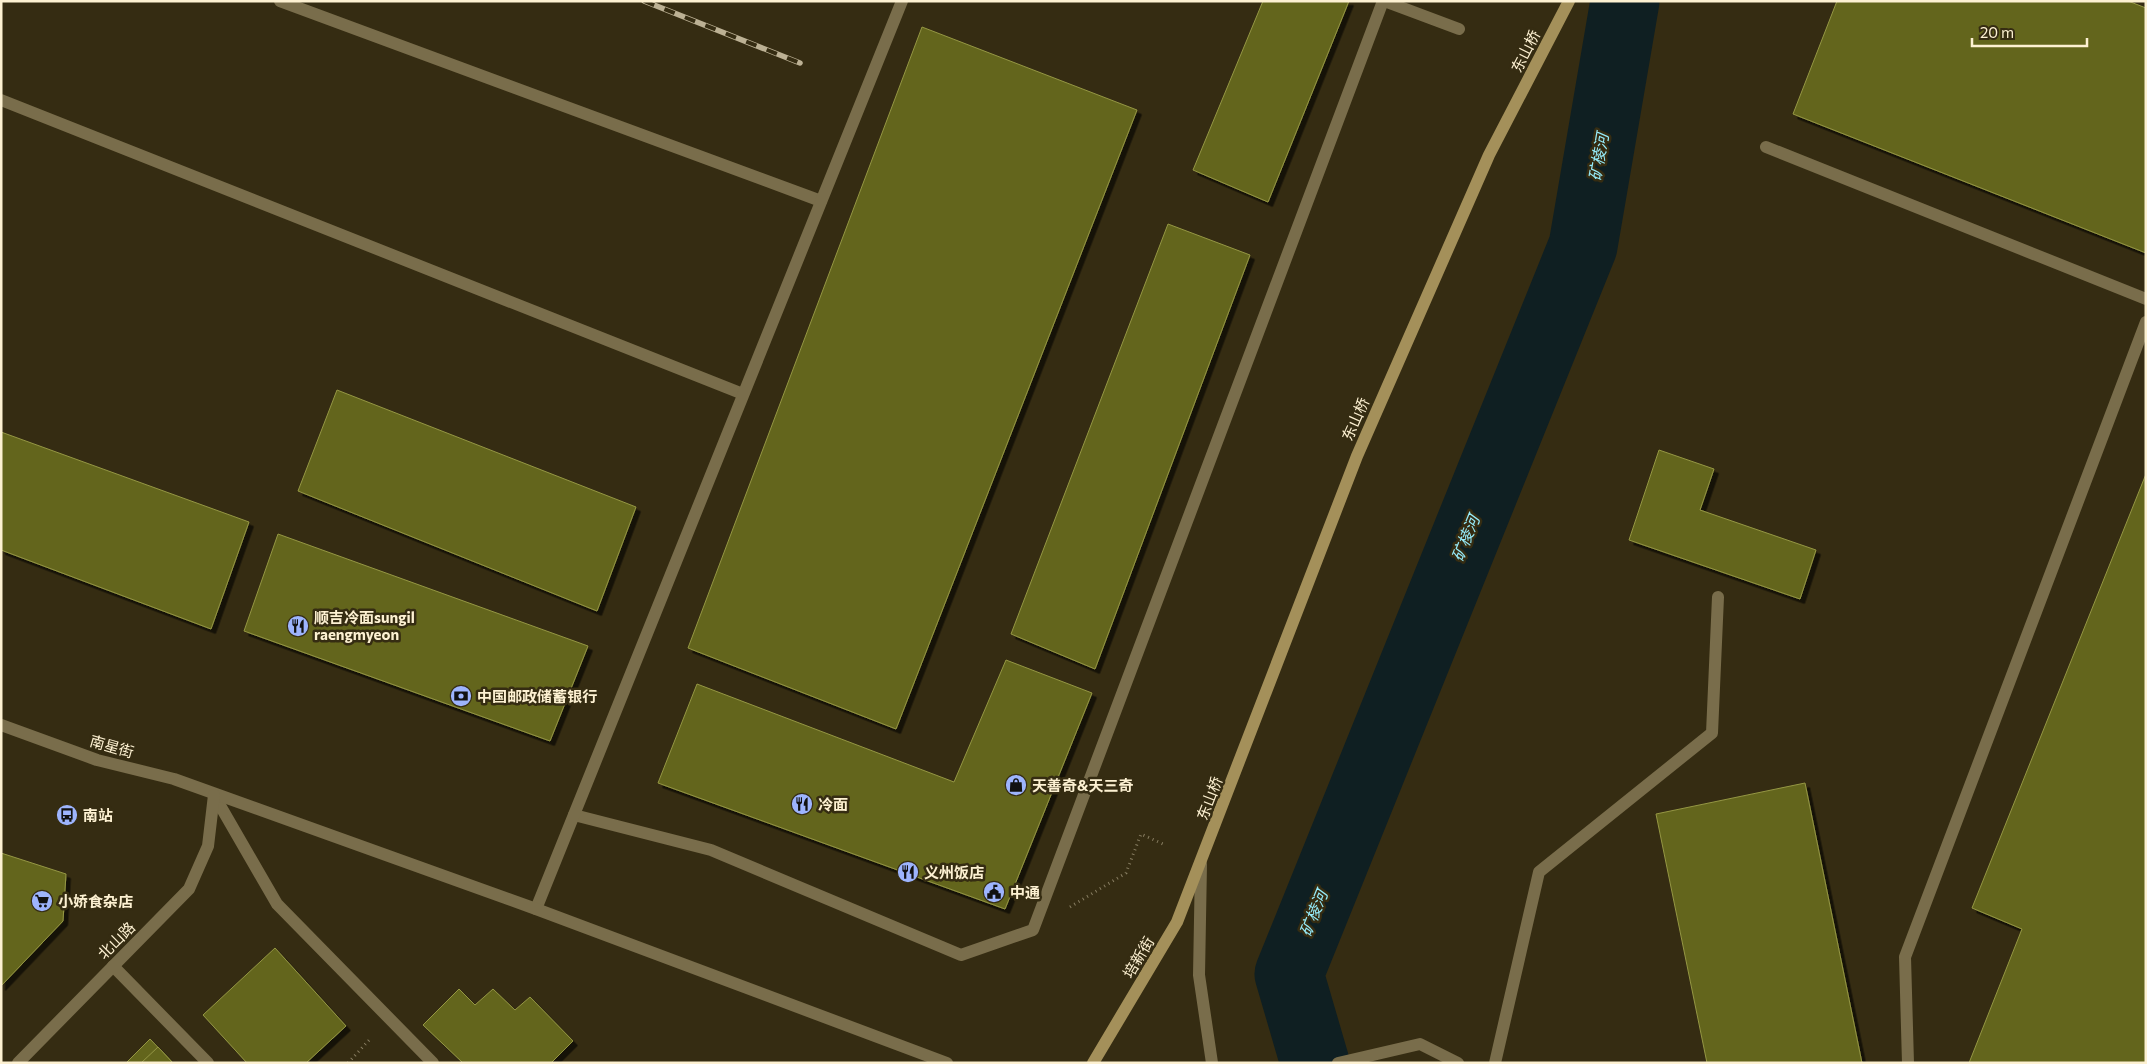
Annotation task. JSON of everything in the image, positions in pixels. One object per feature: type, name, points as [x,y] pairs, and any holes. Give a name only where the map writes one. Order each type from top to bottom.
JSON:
[{"type":"main road","name":"东山桥","points":[[1201,864],[1357,456],[1489,156],[1569,1]]},
{"type":"main road","name":"培新街","points":[[1093,1063],[1177,922],[1201,864]]},
{"type":"street","points":[[280,1],[822,201]]},
{"type":"street","points":[[536,909],[902,1]]},
{"type":"street","points":[[574,815],[712,850],[961,954],[1033,930],[1384,1],[1459,29]]},
{"type":"street","points":[[1,100],[744,394]]},
{"type":"street","points":[[1766,147],[2146,299]]},
{"type":"street","points":[[1908,1063],[1905,957],[2146,322]]},
{"type":"street","points":[[1495,1063],[1539,872],[1712,733],[1718,598]]},
{"type":"street","name":"南星街","points":[[1,725],[97,760],[174,779],[214,795],[536,909],[947,1063]]},
{"type":"street","points":[[214,795],[278,904],[433,1063]]},
{"type":"street","name":"北山路","points":[[18,1063],[189,889],[208,846],[214,795]]},
{"type":"street","points":[[1201,864],[1199,974],[1212,1063]]},
{"type":"street","points":[[113,966],[208,1063]]},
{"type":"street","points":[[1338,1063],[1420,1044],[1458,1063]]},
{"type":"path","points":[[1033,930],[1126,873],[1141,834],[1163,844]]},
{"type":"path","points":[[348,1063],[373,1036]]},
{"type":"building","points":[[1263,1],[1349,1],[1268,202],[1193,170]]},
{"type":"building","points":[[1837,1],[2128,1],[2146,8],[2146,253],[1793,114]]},
{"type":"building","points":[[922,27],[1137,110],[896,729],[688,648]]},
{"type":"building","points":[[1168,224],[1250,255],[1095,669],[1011,634]]},
{"type":"building","points":[[337,390],[636,507],[597,611],[298,491]]},
{"type":"building","points":[[1,432],[249,522],[211,629],[1,550]]},
{"type":"building","points":[[1659,450],[1714,469],[1700,510],[1816,550],[1800,599],[1629,540]]},
{"type":"building","points":[[2146,474],[2146,1063],[1969,1063],[2022,929],[1972,908]]},
{"type":"building","points":[[278,534],[588,646],[550,741],[244,631]]},
{"type":"building","points":[[1006,660],[1092,693],[1005,909],[658,783],[697,684],[954,782]]},
{"type":"building","points":[[1805,783],[1862,1063],[1707,1063],[1656,814]]},
{"type":"building","points":[[1,853],[66,874],[63,921],[1,986]]},
{"type":"building","points":[[275,948],[346,1026],[306,1063],[247,1063],[203,1015]]},
{"type":"building","points":[[459,989],[475,1005],[493,989],[515,1010],[530,997],[573,1041],[551,1063],[463,1063],[423,1025]]},
{"type":"building","points":[[150,1039],[173,1063],[126,1063]]},
{"type":"building","points":[[158,1047],[173,1063],[141,1063]]},
{"type":"waterway","name":"矿棱河","points":[[1315,1063],[1289,974],[1583,246],[1625,1]]},
{"type":"railway","points":[[644,1],[800,63]]},
{"type":"place","name":"顺吉冷面sungil raengmyeon","points":[[298,626]]},
{"type":"place","name":"中国邮政储蓄银行","points":[[461,696]]},
{"type":"place","name":"天善奇&天三奇","points":[[1016,785]]},
{"type":"place","name":"冷面","points":[[802,804]]},
{"type":"place","name":"南站","points":[[67,815]]},
{"type":"place","name":"义州饭店","points":[[908,872]]},
{"type":"place","name":"中通","points":[[994,892]]},
{"type":"place","name":"小娇食杂店","points":[[42,901]]}]
